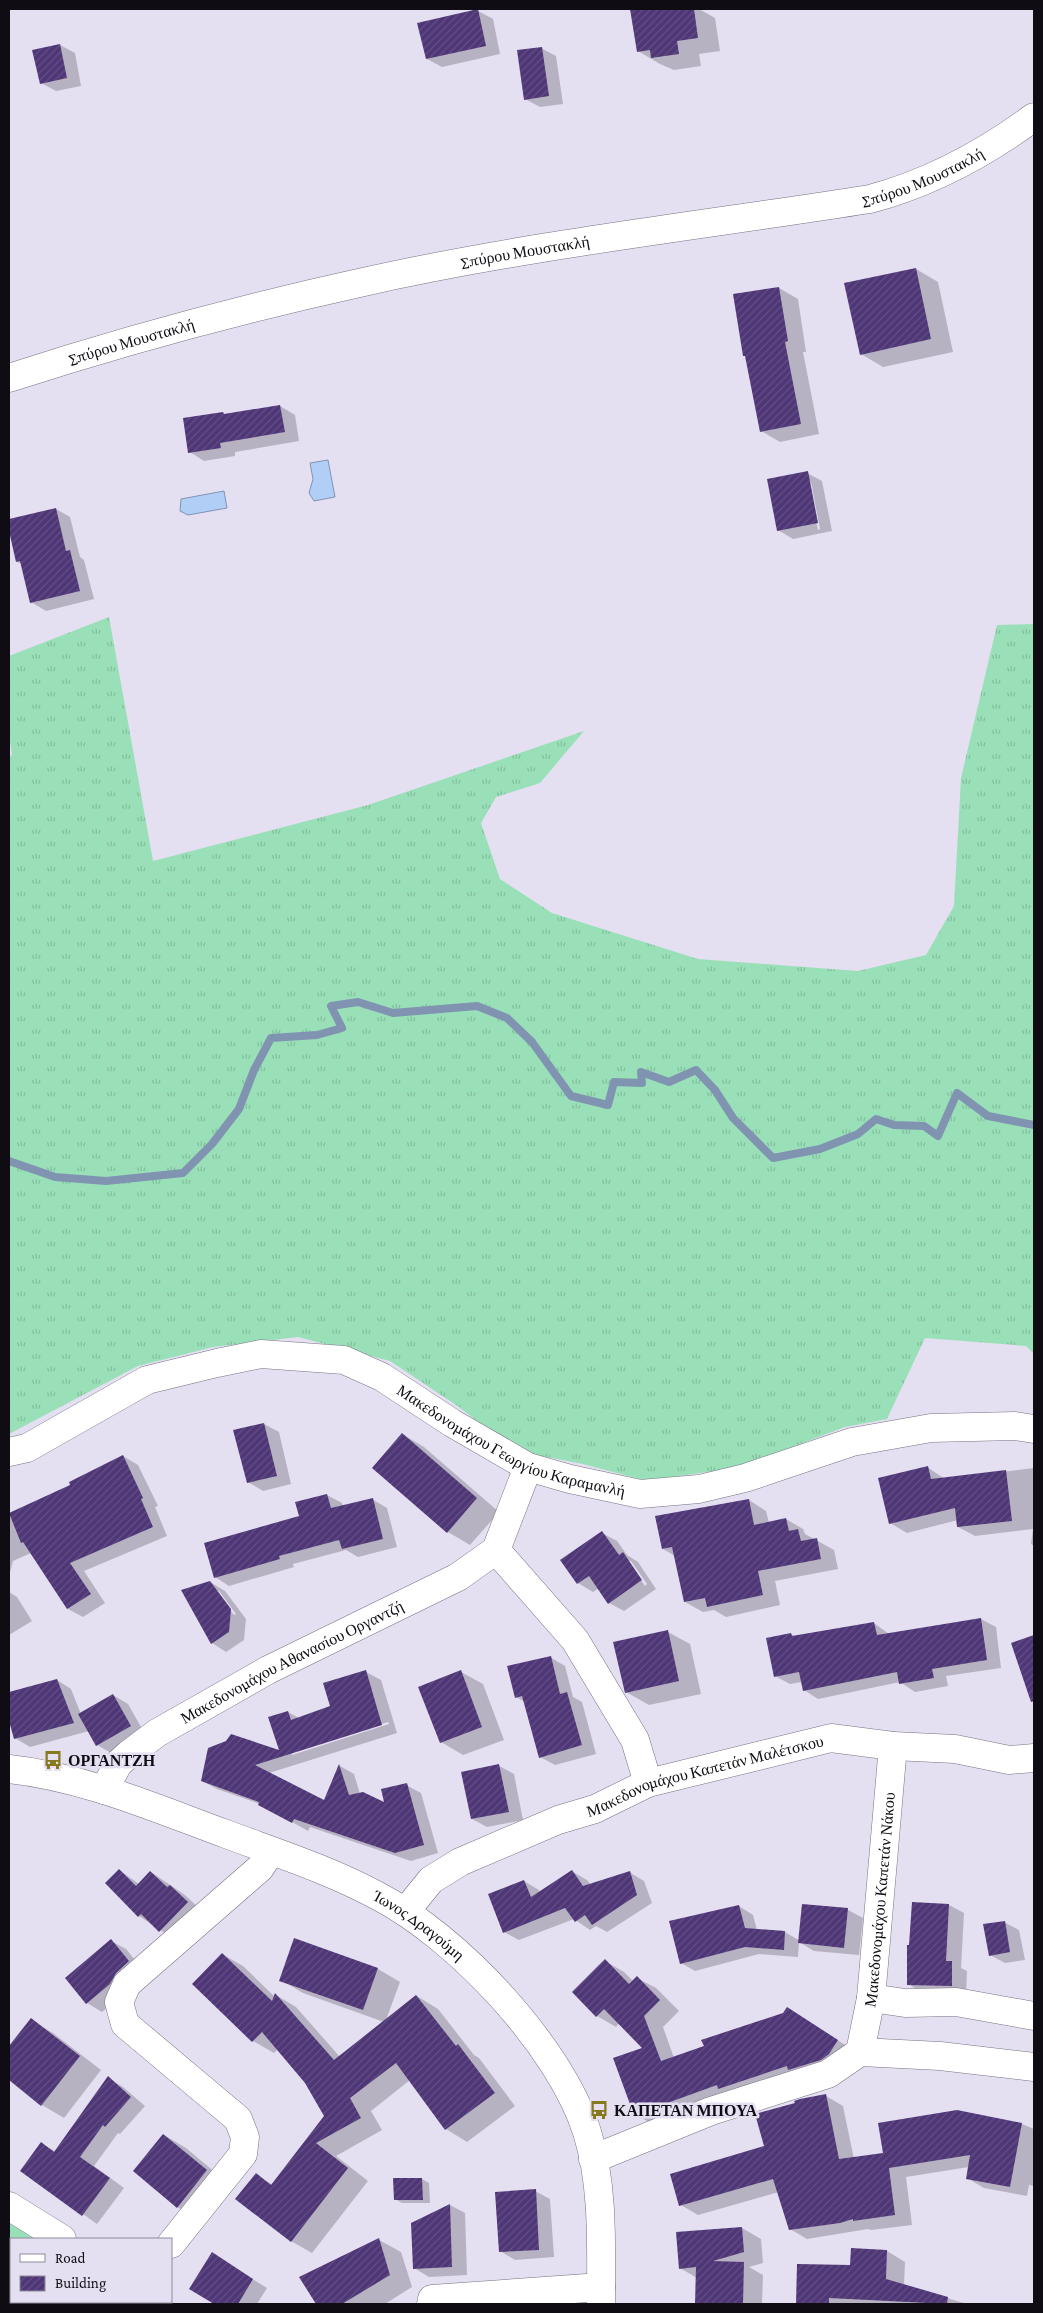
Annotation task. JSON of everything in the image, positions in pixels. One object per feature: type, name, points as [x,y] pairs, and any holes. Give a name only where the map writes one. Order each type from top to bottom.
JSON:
[{"type":"street","name":"Σπύρου Μουστακλή","points":[[9,378],[65,360],[360,282],[542,249],[870,199],[940,175],[992,146],[1034,117]]},
{"type":"street","name":"Μακεδονομάχου Γεωργίου Καραμανλή","points":[[9,1452],[27,1448],[147,1380],[262,1354],[344,1360],[382,1377],[452,1423],[528,1467],[570,1479],[640,1494],[689,1490],[745,1478],[852,1442],[931,1428],[1015,1426],[1034,1429]]},
{"type":"street","points":[[528,1467],[496,1550],[575,1640],[634,1740],[648,1783]]},
{"type":"street","name":"Μακεδονομάχου Αθανασίου Οργαντζή","points":[[104,1790],[118,1764],[157,1733],[268,1670],[458,1577],[496,1550]]},
{"type":"street","name":"Μακεδονομάχου Καπετάν Μαλέτσκου","points":[[405,1912],[431,1880],[442,1871],[558,1820],[595,1809],[648,1783],[831,1738],[893,1746],[955,1749],[1009,1760],[1034,1758]]},
{"type":"street","name":"Μακεδονομάχου Καπετάν Νάκου","points":[[860,2052],[871,1998],[893,1746]]},
{"type":"street","name":"Ίωνος Δραγούμη","points":[[9,1769],[88,1784],[272,1851],[349,1882],[405,1912],[466,1962],[496,1991],[529,2029],[549,2057],[576,2106],[586,2131],[593,2159],[599,2216],[601,2296]]},
{"type":"street","points":[[172,2243],[243,2154],[245,2137],[238,2118],[124,2024],[119,2002],[126,1984],[260,1868],[272,1851]]},
{"type":"street","points":[[871,1998],[905,2003],[956,2002],[1034,2016]]},
{"type":"street","points":[[593,2159],[711,2111],[828,2074],[860,2052],[940,2056],[1034,2067]]},
{"type":"street","points":[[9,2206],[60,2238]]},
{"type":"street","points":[[431,2304],[432,2299],[601,2296]]},
{"type":"green space","points":[[109,617],[153,861],[368,805],[584,731],[540,783],[496,797],[481,823],[500,879],[552,913],[698,959],[858,971],[926,955],[954,906],[961,778],[997,625],[1034,624],[1034,1354],[1026,1346],[925,1338],[887,1419],[845,1427],[740,1467],[647,1481],[583,1464],[516,1451],[459,1407],[390,1361],[298,1337],[213,1347],[138,1366],[9,1434],[9,759],[12,754],[9,736],[9,656]]},
{"type":"green space","points":[[9,2221],[34,2238],[10,2238],[10,2303],[114,2304],[9,2304]]},
{"type":"water","points":[[328,460],[335,497],[314,501],[309,493],[313,479],[310,463]]},
{"type":"water","points":[[224,491],[227,508],[188,515],[180,511],[181,499]]},
{"type":"building","points":[[478,9],[486,46],[426,59],[417,23]]},
{"type":"building","points":[[630,9],[694,9],[698,38],[677,41],[679,54],[651,58],[650,50],[637,52]]},
{"type":"building","points":[[60,44],[67,78],[40,84],[32,50]]},
{"type":"building","points":[[542,47],[549,96],[524,100],[517,50]]},
{"type":"building","points":[[916,268],[931,339],[860,355],[844,283]]},
{"type":"building","points":[[779,287],[788,341],[785,342],[801,424],[760,432],[745,356],[743,356],[733,294]]},
{"type":"building","points":[[280,405],[285,432],[220,443],[221,448],[188,453],[183,418]]},
{"type":"building","points":[[808,471],[818,523],[777,531],[767,479]]},
{"type":"building","points":[[56,508],[66,551],[70,550],[80,591],[30,603],[20,561],[16,562],[9,531],[9,519]]},
{"type":"building","points":[[264,1423],[277,1476],[247,1483],[233,1430]]},
{"type":"building","points":[[402,1433],[477,1498],[447,1533],[372,1468]]},
{"type":"building","points":[[123,1455],[143,1498],[141,1499],[153,1527],[70,1563],[91,1594],[67,1609],[23,1542],[21,1543],[9,1513],[70,1485],[69,1482]]},
{"type":"building","points":[[928,1466],[931,1479],[1006,1470],[1012,1521],[957,1527],[955,1508],[889,1524],[878,1478]]},
{"type":"building","points":[[327,1494],[331,1508],[373,1498],[383,1539],[342,1549],[339,1540],[279,1556],[280,1559],[214,1578],[204,1543],[299,1516],[295,1502]]},
{"type":"building","points":[[749,1499],[754,1525],[786,1518],[789,1531],[798,1529],[801,1541],[817,1538],[821,1559],[758,1571],[763,1595],[707,1607],[705,1598],[684,1602],[672,1547],[662,1549],[655,1516]]},
{"type":"building","points":[[602,1531],[619,1555],[623,1552],[642,1580],[608,1604],[589,1576],[577,1584],[560,1560]]},
{"type":"building","points":[[210,1581],[231,1609],[229,1632],[211,1644],[181,1590]]},
{"type":"building","points":[[981,1618],[987,1660],[932,1669],[934,1678],[899,1684],[897,1672],[803,1691],[799,1672],[774,1677],[766,1638],[791,1633],[792,1636],[874,1622],[877,1635]]},
{"type":"building","points":[[668,1630],[679,1681],[625,1693],[613,1642]]},
{"type":"building","points":[[1034,1635],[1034,1701],[1031,1702],[1011,1643]]},
{"type":"building","points":[[551,1656],[560,1694],[567,1692],[582,1745],[539,1758],[522,1696],[515,1698],[507,1666]]},
{"type":"building","points":[[366,1670],[382,1725],[255,1765],[324,1800],[339,1764],[349,1795],[363,1792],[384,1802],[381,1789],[407,1783],[424,1845],[395,1853],[294,1819],[292,1823],[258,1805],[259,1802],[201,1781],[208,1748],[226,1741],[231,1734],[279,1750],[268,1717],[288,1711],[291,1720],[330,1706],[323,1683]]},
{"type":"building","points":[[461,1670],[482,1727],[440,1743],[418,1687]]},
{"type":"building","points":[[57,1679],[74,1723],[14,1739],[9,1721],[9,1692]]},
{"type":"building","points":[[113,1694],[131,1726],[96,1746],[78,1714]]},
{"type":"building","points":[[499,1764],[509,1812],[471,1819],[461,1772]]},
{"type":"building","points":[[119,1869],[136,1886],[150,1871],[167,1887],[170,1885],[188,1902],[159,1932],[141,1914],[138,1917],[105,1883]]},
{"type":"building","points":[[572,1870],[583,1886],[630,1871],[637,1895],[592,1925],[585,1915],[575,1922],[565,1908],[503,1933],[488,1894],[524,1880],[531,1897]]},
{"type":"building","points":[[912,1902],[949,1904],[946,1961],[952,1961],[952,1986],[907,1985],[907,1945],[909,1945]]},
{"type":"building","points":[[802,1904],[848,1908],[844,1948],[798,1943]]},
{"type":"building","points":[[739,1905],[745,1928],[785,1931],[784,1950],[745,1947],[680,1964],[669,1921]]},
{"type":"building","points":[[1005,1921],[1010,1952],[989,1956],[983,1924]]},
{"type":"building","points":[[294,1938],[378,1968],[363,2010],[279,1981]]},
{"type":"building","points":[[111,1939],[129,1961],[116,1973],[110,1984],[86,2004],[65,1978]]},
{"type":"building","points":[[222,1953],[272,2001],[275,1993],[334,2060],[416,1995],[456,2046],[458,2044],[495,2093],[445,2130],[396,2063],[350,2098],[361,2118],[316,2143],[348,2168],[291,2242],[235,2199],[256,2173],[271,2185],[324,2116],[305,2083],[262,2032],[252,2042],[192,1984]]},
{"type":"building","points":[[605,1959],[629,1984],[637,1976],[660,2000],[644,2016],[661,2061],[704,2046],[701,2040],[783,2013],[787,2007],[838,2040],[829,2054],[821,2060],[788,2070],[787,2066],[718,2089],[717,2085],[634,2115],[613,2058],[642,2048],[604,2009],[596,2017],[572,1992]]},
{"type":"building","points":[[31,2018],[80,2056],[41,2106],[9,2080],[9,2046]]},
{"type":"building","points":[[108,2076],[131,2097],[105,2127],[103,2125],[80,2157],[110,2178],[82,2216],[20,2171],[41,2142],[54,2152]]},
{"type":"building","points":[[826,2094],[839,2159],[883,2153],[878,2123],[957,2110],[1022,2123],[1010,2187],[966,2179],[970,2155],[889,2168],[895,2215],[853,2221],[853,2219],[840,2223],[789,2230],[773,2179],[679,2206],[670,2174],[764,2146],[755,2114],[795,2103],[794,2101],[800,2099]]},
{"type":"building","points":[[163,2134],[207,2170],[177,2208],[133,2171]]},
{"type":"building","points":[[393,2178],[422,2178],[423,2200],[394,2200]]},
{"type":"building","points":[[536,2189],[539,2250],[499,2252],[495,2192]]},
{"type":"building","points":[[450,2204],[452,2267],[413,2269],[411,2223]]},
{"type":"building","points":[[742,2227],[744,2252],[713,2261],[744,2262],[743,2304],[695,2304],[696,2267],[679,2269],[676,2232]]},
{"type":"building","points":[[379,2238],[390,2275],[342,2304],[316,2304],[299,2277]]},
{"type":"building","points":[[851,2248],[887,2250],[886,2279],[948,2297],[947,2304],[829,2298],[829,2304],[796,2304],[797,2264],[850,2265]]},
{"type":"building","points":[[212,2252],[253,2279],[238,2304],[214,2304],[189,2289]]},
{"type":"waterway","points":[[9,1161],[55,1177],[106,1181],[183,1173],[212,1144],[239,1109],[254,1070],[271,1038],[317,1035],[342,1028],[331,1006],[358,1002],[393,1013],[477,1006],[507,1018],[532,1042],[571,1096],[608,1105],[614,1082],[642,1083],[641,1072],[669,1082],[696,1070],[715,1090],[733,1118],[773,1158],[820,1149],[858,1134],[876,1119],[894,1125],[924,1126],[938,1136],[957,1093],[988,1116],[1034,1125]]},
{"type":"place","name":"ΟΡΓΑΝΤΖΗ","points":[[53,1760]]},
{"type":"place","name":"ΚΑΠΕΤΑΝ ΜΠΟΥΑ","points":[[599,2110]]}]
